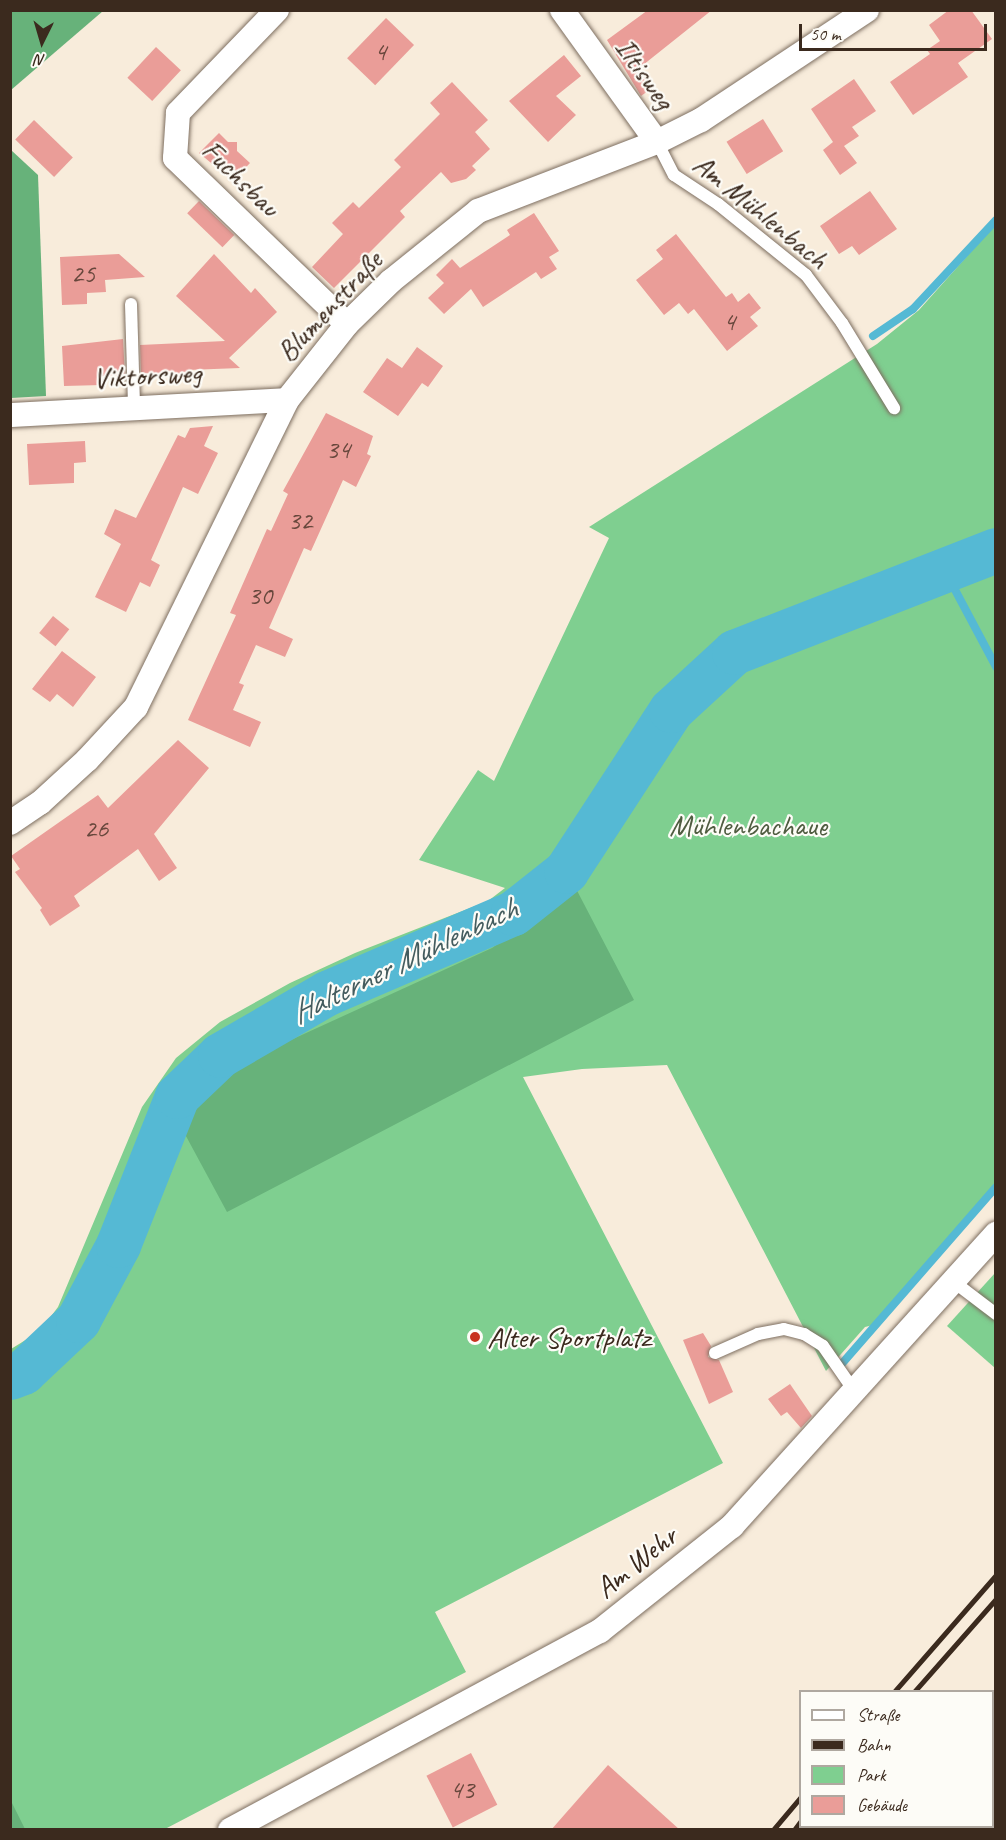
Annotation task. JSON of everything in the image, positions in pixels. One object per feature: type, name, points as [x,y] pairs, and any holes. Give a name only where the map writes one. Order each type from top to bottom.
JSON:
[{"type":"street","name":"Fuchsbau","points":[[277,10],[178,113],[174,158],[347,324]]},
{"type":"street","name":"Iltisweg","points":[[562,10],[657,142]]},
{"type":"street","name":"Blumenstraße","points":[[10,823],[40,803],[71,775],[136,707],[287,400],[347,324],[391,280],[478,211],[657,142],[701,120],[867,10]]},
{"type":"street","name":"Viktorsweg","points":[[10,414],[287,400]]},
{"type":"street","name":"Am Wehr","points":[[230,1830],[600,1631],[732,1526],[996,1234]]},
{"type":"lane","name":"Am Mühlenbach","points":[[657,142],[674,176],[718,204],[807,275],[842,323],[894,408]]},
{"type":"lane","points":[[130,304],[135,407]]},
{"type":"lane","points":[[954,1282],[996,1314]]},
{"type":"lane","points":[[715,1353],[758,1334],[784,1329],[794,1331],[824,1346],[855,1392]]},
{"type":"green space","points":[[11,10],[103,10],[103,11],[11,90]]},
{"type":"green space","points":[[11,150],[38,175],[46,396],[11,398]]},
{"type":"green space","name":"Mühlenbachaue","points":[[995,225],[995,1189],[877,1324],[865,1327],[826,1371],[667,1065],[582,1069],[523,1077],[723,1463],[435,1612],[466,1672],[165,1829],[11,1830],[11,1349],[40,1331],[58,1307],[142,1107],[176,1058],[220,1022],[290,983],[355,953],[488,901],[505,888],[419,860],[478,770],[494,781],[609,538],[589,527],[877,344],[919,310]]},
{"type":"green space","points":[[572,881],[634,1000],[227,1212],[180,1125],[190,1106],[235,1069],[282,1044],[492,948],[544,911]]},
{"type":"green space","points":[[995,1273],[995,1368],[947,1326]]},
{"type":"green space","points":[[11,1801],[25,1829],[11,1829]]},
{"type":"building","points":[[648,10],[712,10],[638,69],[652,88],[641,96],[607,40]]},
{"type":"building","points":[[949,10],[971,10],[992,39],[958,63],[968,77],[913,115],[890,82],[930,54],[927,50],[940,41],[929,25]]},
{"type":"building","points":[[386,18],[414,45],[375,85],[347,58]]},
{"type":"building","points":[[156,47],[181,70],[152,101],[127,78]]},
{"type":"building","points":[[564,55],[581,76],[556,96],[576,115],[548,142],[509,101]]},
{"type":"building","points":[[854,79],[876,111],[852,127],[859,136],[844,146],[857,163],[840,175],[823,150],[833,142],[811,109]]},
{"type":"building","points":[[452,82],[488,120],[475,132],[490,149],[472,166],[476,170],[466,179],[451,183],[441,172],[400,211],[405,217],[334,288],[312,267],[343,234],[332,223],[353,202],[359,208],[401,167],[394,160],[440,114],[430,103]]},
{"type":"building","points":[[763,119],[783,151],[747,174],[727,142]]},
{"type":"building","points":[[34,120],[73,158],[54,177],[15,139]]},
{"type":"building","points":[[219,133],[228,142],[237,142],[237,151],[250,163],[233,181],[199,153]]},
{"type":"building","points":[[870,191],[897,229],[859,255],[852,246],[839,254],[820,226]]},
{"type":"building","points":[[199,201],[234,235],[222,247],[187,213]]},
{"type":"building","points":[[534,213],[559,251],[549,257],[557,269],[541,279],[536,272],[483,307],[471,289],[444,314],[428,298],[444,283],[436,275],[452,259],[460,268],[510,235],[507,230]]},
{"type":"building","points":[[676,234],[726,297],[732,293],[738,302],[749,293],[761,308],[750,317],[758,326],[727,351],[694,309],[688,314],[679,303],[664,315],[636,280],[663,259],[656,250]]},
{"type":"building","points":[[119,254],[145,277],[105,280],[106,292],[87,293],[87,304],[62,305],[60,257]]},
{"type":"building","points":[[214,254],[251,293],[255,288],[277,312],[229,358],[240,368],[188,370],[189,376],[176,377],[151,378],[151,373],[141,374],[140,345],[225,341],[176,296]]},
{"type":"building","points":[[123,339],[125,375],[102,376],[102,385],[64,386],[62,346]]},
{"type":"building","points":[[417,347],[443,366],[428,387],[422,383],[398,416],[363,392],[387,358],[402,368]]},
{"type":"building","points":[[326,413],[373,436],[367,454],[371,456],[356,487],[343,480],[311,551],[304,548],[269,628],[293,639],[285,657],[256,645],[239,683],[244,685],[233,710],[261,722],[250,747],[188,720],[236,615],[230,613],[267,529],[271,531],[288,494],[283,491]]},
{"type":"building","points":[[213,426],[204,446],[218,453],[198,494],[183,487],[151,560],[160,565],[150,587],[140,582],[126,612],[95,597],[121,544],[104,534],[115,509],[136,518],[178,435],[185,438],[190,428]]},
{"type":"building","points":[[85,441],[86,462],[74,463],[74,483],[29,485],[27,444]]},
{"type":"building","points":[[53,616],[69,629],[55,646],[39,633]]},
{"type":"building","points":[[62,651],[96,677],[73,707],[57,694],[50,702],[32,689]]},
{"type":"building","points":[[178,740],[209,768],[154,834],[177,868],[159,881],[138,849],[74,896],[80,906],[50,926],[40,910],[42,908],[15,872],[20,869],[11,856],[98,795],[108,808]]},
{"type":"building","points":[[703,1333],[711,1346],[708,1357],[719,1360],[733,1392],[709,1404],[683,1340]]},
{"type":"building","points":[[790,1384],[812,1416],[801,1428],[787,1412],[781,1416],[768,1399]]},
{"type":"building","points":[[471,1753],[497,1805],[453,1827],[426,1776]]},
{"type":"building","points":[[608,1765],[680,1830],[551,1830]]},
{"type":"waterway","points":[[873,336],[913,309],[996,220]]},
{"type":"waterway","name":"Halterner Mühlenbach","points":[[10,1377],[23,1372],[78,1320],[118,1245],[177,1096],[220,1055],[327,993],[513,913],[566,871],[671,710],[734,652],[996,550]]},
{"type":"waterway","points":[[945,571],[996,667]]},
{"type":"waterway","points":[[839,1367],[996,1187]]},
{"type":"railway","points":[[896,1690],[996,1575]]},
{"type":"railway","points":[[916,1690],[996,1599]]},
{"type":"railway","points":[[773,1830],[799,1799]]},
{"type":"railway","points":[[794,1830],[799,1823]]},
{"type":"place","name":"Alter Sportplatz","points":[[475,1337]]}]
